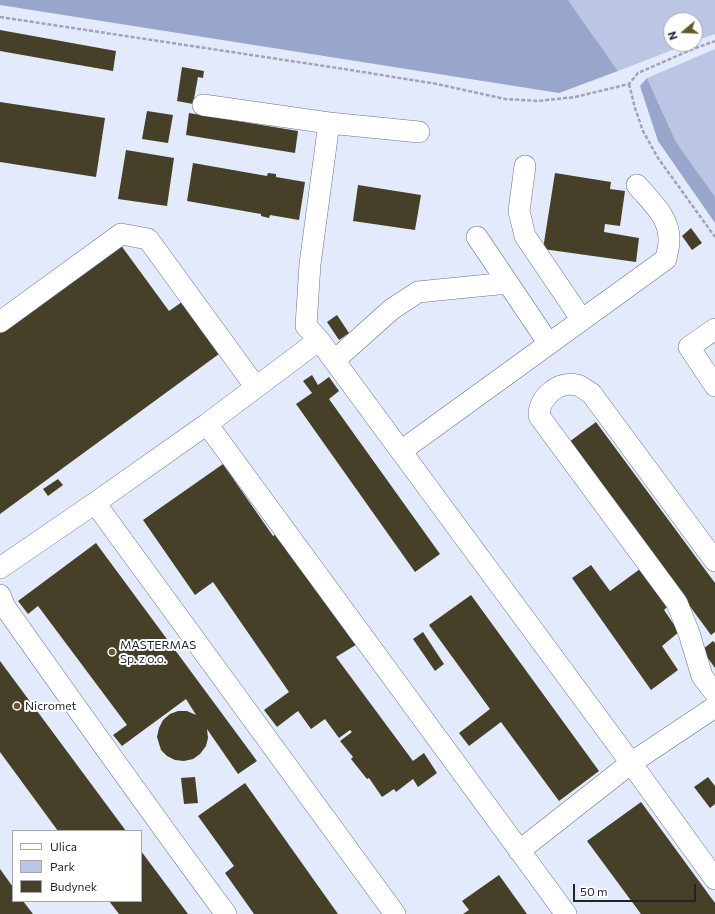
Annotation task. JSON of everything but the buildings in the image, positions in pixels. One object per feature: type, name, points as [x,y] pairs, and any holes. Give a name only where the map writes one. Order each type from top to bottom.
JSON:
[{"type":"lane","points":[[203,105],[329,123],[419,132]]},
{"type":"lane","points":[[329,123],[310,264],[306,326],[335,360],[715,879]]},
{"type":"lane","points":[[525,166],[519,210],[525,236],[582,320]]},
{"type":"lane","points":[[401,451],[666,259],[669,240],[667,223],[660,211],[637,186]]},
{"type":"lane","points":[[0,322],[121,234],[148,239],[255,386]]},
{"type":"lane","points":[[477,237],[549,344]]},
{"type":"lane","points":[[335,360],[392,310],[418,292],[508,283]]},
{"type":"lane","points":[[715,329],[689,347],[715,386]]},
{"type":"lane","points":[[0,568],[95,504],[207,424],[255,386],[319,340]]},
{"type":"lane","points":[[715,561],[591,394],[579,386],[571,385],[554,389],[542,403],[539,409],[539,416],[677,603],[689,633],[702,676],[715,693]]},
{"type":"lane","points":[[207,424],[566,914]]},
{"type":"lane","points":[[95,504],[395,914]]},
{"type":"lane","points":[[0,595],[5,607],[58,682],[226,914]]},
{"type":"lane","points":[[520,851],[631,763],[715,707]]},
{"type":"path","points":[[0,17],[344,68],[437,84],[505,99],[538,101],[568,98],[629,84],[638,73],[715,41]]},
{"type":"path","points":[[629,84],[643,131],[658,158],[715,237]]},
{"type":"green space","points":[[568,0],[715,0],[715,34],[703,38],[703,12],[663,12],[663,52],[667,52],[618,71]]},
{"type":"green space","points":[[715,49],[715,197],[676,142],[647,78]]},
{"type":"shaded area","points":[[0,0],[568,0],[618,71],[559,93],[0,5]]},
{"type":"shaded area","points":[[647,78],[676,142],[715,197],[715,223],[658,141],[640,86]]},
{"type":"place","name":"MASTERMAS Sp. z o.o.","points":[[112,652]]},
{"type":"place","name":"Nicromet","points":[[17,706]]}]
